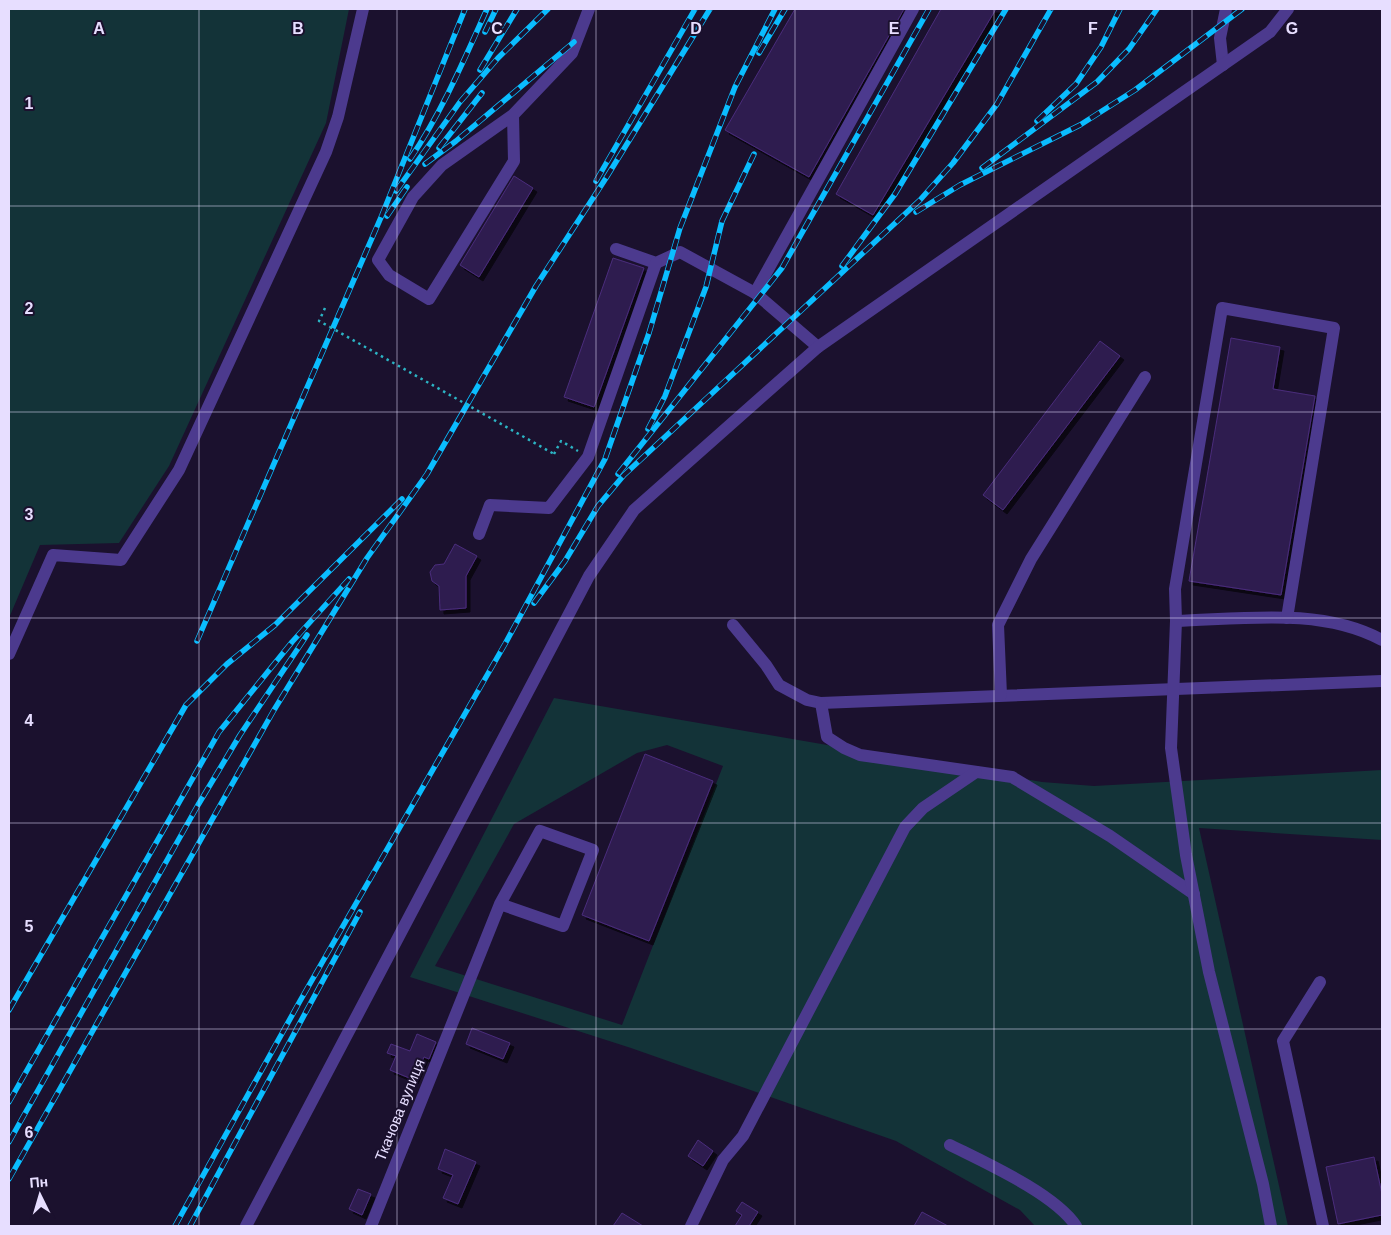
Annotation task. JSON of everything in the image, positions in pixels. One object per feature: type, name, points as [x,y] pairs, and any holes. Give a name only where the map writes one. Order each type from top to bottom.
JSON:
[{"type":"street","points":[[9,654],[53,555],[121,560],[180,470],[326,152],[338,118],[363,9]]},
{"type":"street","points":[[513,115],[514,161],[429,299],[389,275],[378,260],[413,197],[442,165],[513,115],[572,53],[589,9]]},
{"type":"street","points":[[755,293],[913,9]]},
{"type":"street","points":[[1223,65],[1220,38],[1226,9]]},
{"type":"street","points":[[246,1226],[589,576],[634,510],[818,347],[1270,32],[1288,9]]},
{"type":"street","points":[[616,249],[656,263],[680,252],[755,293],[818,347]]},
{"type":"street","points":[[480,534],[490,505],[549,508],[588,457],[656,263]]},
{"type":"street","points":[[1271,1226],[1263,1184],[1209,972],[1194,894],[1171,748],[1176,620],[1175,590],[1222,308],[1334,328],[1286,618]]},
{"type":"street","points":[[1001,695],[998,625],[1031,559],[1145,377]]},
{"type":"street","points":[[1176,620],[1286,618],[1329,622],[1370,634],[1382,640]]},
{"type":"street","points":[[733,625],[766,665],[779,685],[807,700],[821,703],[1382,682]]},
{"type":"street","points":[[821,703],[827,737],[844,748],[860,754],[1012,777],[1110,836],[1194,894]]},
{"type":"street","points":[[691,1226],[723,1160],[743,1136],[905,827],[923,808],[976,772]]},
{"type":"street","name":"Ткачова вулиця","points":[[371,1226],[500,904],[540,831],[592,850],[563,926],[500,904]]},
{"type":"street","points":[[1320,982],[1283,1041],[1324,1226]]},
{"type":"street","points":[[950,1146],[986,1163],[1044,1197],[1063,1211],[1076,1226]]},
{"type":"path","points":[[325,308],[319,321],[537,445],[554,454],[561,441],[588,457]]},
{"type":"green space","points":[[9,9],[349,9],[326,123],[169,466],[119,543],[40,545],[9,618]]},
{"type":"green space","points":[[554,698],[1042,782],[1094,786],[1382,770],[1382,840],[1199,828],[1288,1226],[1035,1226],[1020,1210],[896,1141],[631,1048],[410,977]],"holes":[[[667,745],[723,766],[622,1025],[435,966],[514,824],[637,753]]]},
{"type":"building","points":[[795,9],[904,9],[809,177],[725,130]]},
{"type":"building","points":[[941,9],[996,9],[873,215],[836,194]]},
{"type":"building","points":[[514,176],[533,188],[479,277],[460,265]]},
{"type":"building","points":[[613,258],[644,268],[594,407],[564,397]]},
{"type":"building","points":[[1231,338],[1280,347],[1273,389],[1315,396],[1281,595],[1189,581]]},
{"type":"building","points":[[1100,341],[1120,356],[1003,510],[983,495]]},
{"type":"building","points":[[455,544],[477,556],[466,576],[466,608],[440,610],[439,586],[432,581],[430,572],[435,565],[444,564]]},
{"type":"building","points":[[645,754],[713,781],[649,941],[582,915]]},
{"type":"building","points":[[472,1028],[510,1043],[503,1059],[466,1044]]},
{"type":"building","points":[[417,1034],[436,1042],[429,1059],[424,1057],[414,1080],[390,1070],[396,1056],[387,1053],[391,1044],[410,1051]]},
{"type":"building","points":[[698,1140],[713,1151],[703,1166],[688,1156]]},
{"type":"building","points":[[445,1149],[476,1162],[458,1204],[443,1198],[453,1175],[438,1169]]},
{"type":"building","points":[[1374,1157],[1382,1194],[1382,1215],[1338,1224],[1326,1167]]},
{"type":"building","points":[[358,1189],[371,1194],[362,1215],[349,1209]]},
{"type":"building","points":[[742,1202],[758,1212],[749,1226],[735,1226],[742,1215],[736,1211]]},
{"type":"building","points":[[922,1212],[948,1226],[914,1226]]},
{"type":"building","points":[[622,1213],[643,1226],[613,1226]]},
{"type":"railway","points":[[197,641],[382,215],[465,9]]},
{"type":"railway","points":[[410,159],[442,104],[487,9]]},
{"type":"railway","points":[[485,32],[496,9]]},
{"type":"railway","points":[[480,70],[517,9]]},
{"type":"railway","points":[[396,191],[460,102],[498,58],[548,9]]},
{"type":"railway","points":[[596,181],[695,9]]},
{"type":"railway","points":[[9,1179],[274,710],[367,558],[427,474],[536,286],[606,178],[710,9]]},
{"type":"railway","points":[[175,1226],[300,1001],[505,644],[605,459],[649,333],[680,228],[735,87],[775,9]]},
{"type":"railway","points":[[759,53],[785,9]]},
{"type":"railway","points":[[618,474],[782,268],[929,9]]},
{"type":"railway","points":[[842,266],[895,194],[1006,9]]},
{"type":"railway","points":[[534,603],[565,561],[598,506],[624,475],[920,200],[953,163],[997,104],[1051,9]]},
{"type":"railway","points":[[1037,121],[1076,84],[1101,47],[1120,9]]},
{"type":"railway","points":[[982,168],[1097,82],[1129,49],[1157,9]]},
{"type":"railway","points":[[916,212],[960,185],[1080,125],[1135,90],[1242,9]]},
{"type":"railway","points":[[425,164],[456,141],[574,42]]},
{"type":"railway","points":[[439,148],[482,93]]},
{"type":"railway","points":[[648,429],[665,396],[706,287],[722,221],[754,154]]},
{"type":"railway","points":[[387,216],[407,187]]},
{"type":"railway","points":[[9,1010],[186,705],[227,664],[275,625],[402,499]]},
{"type":"railway","points":[[9,1102],[219,732],[292,642],[349,579]]},
{"type":"railway","points":[[9,1142],[198,805],[240,735],[307,635]]},
{"type":"railway","points":[[190,1226],[360,912]]}]
